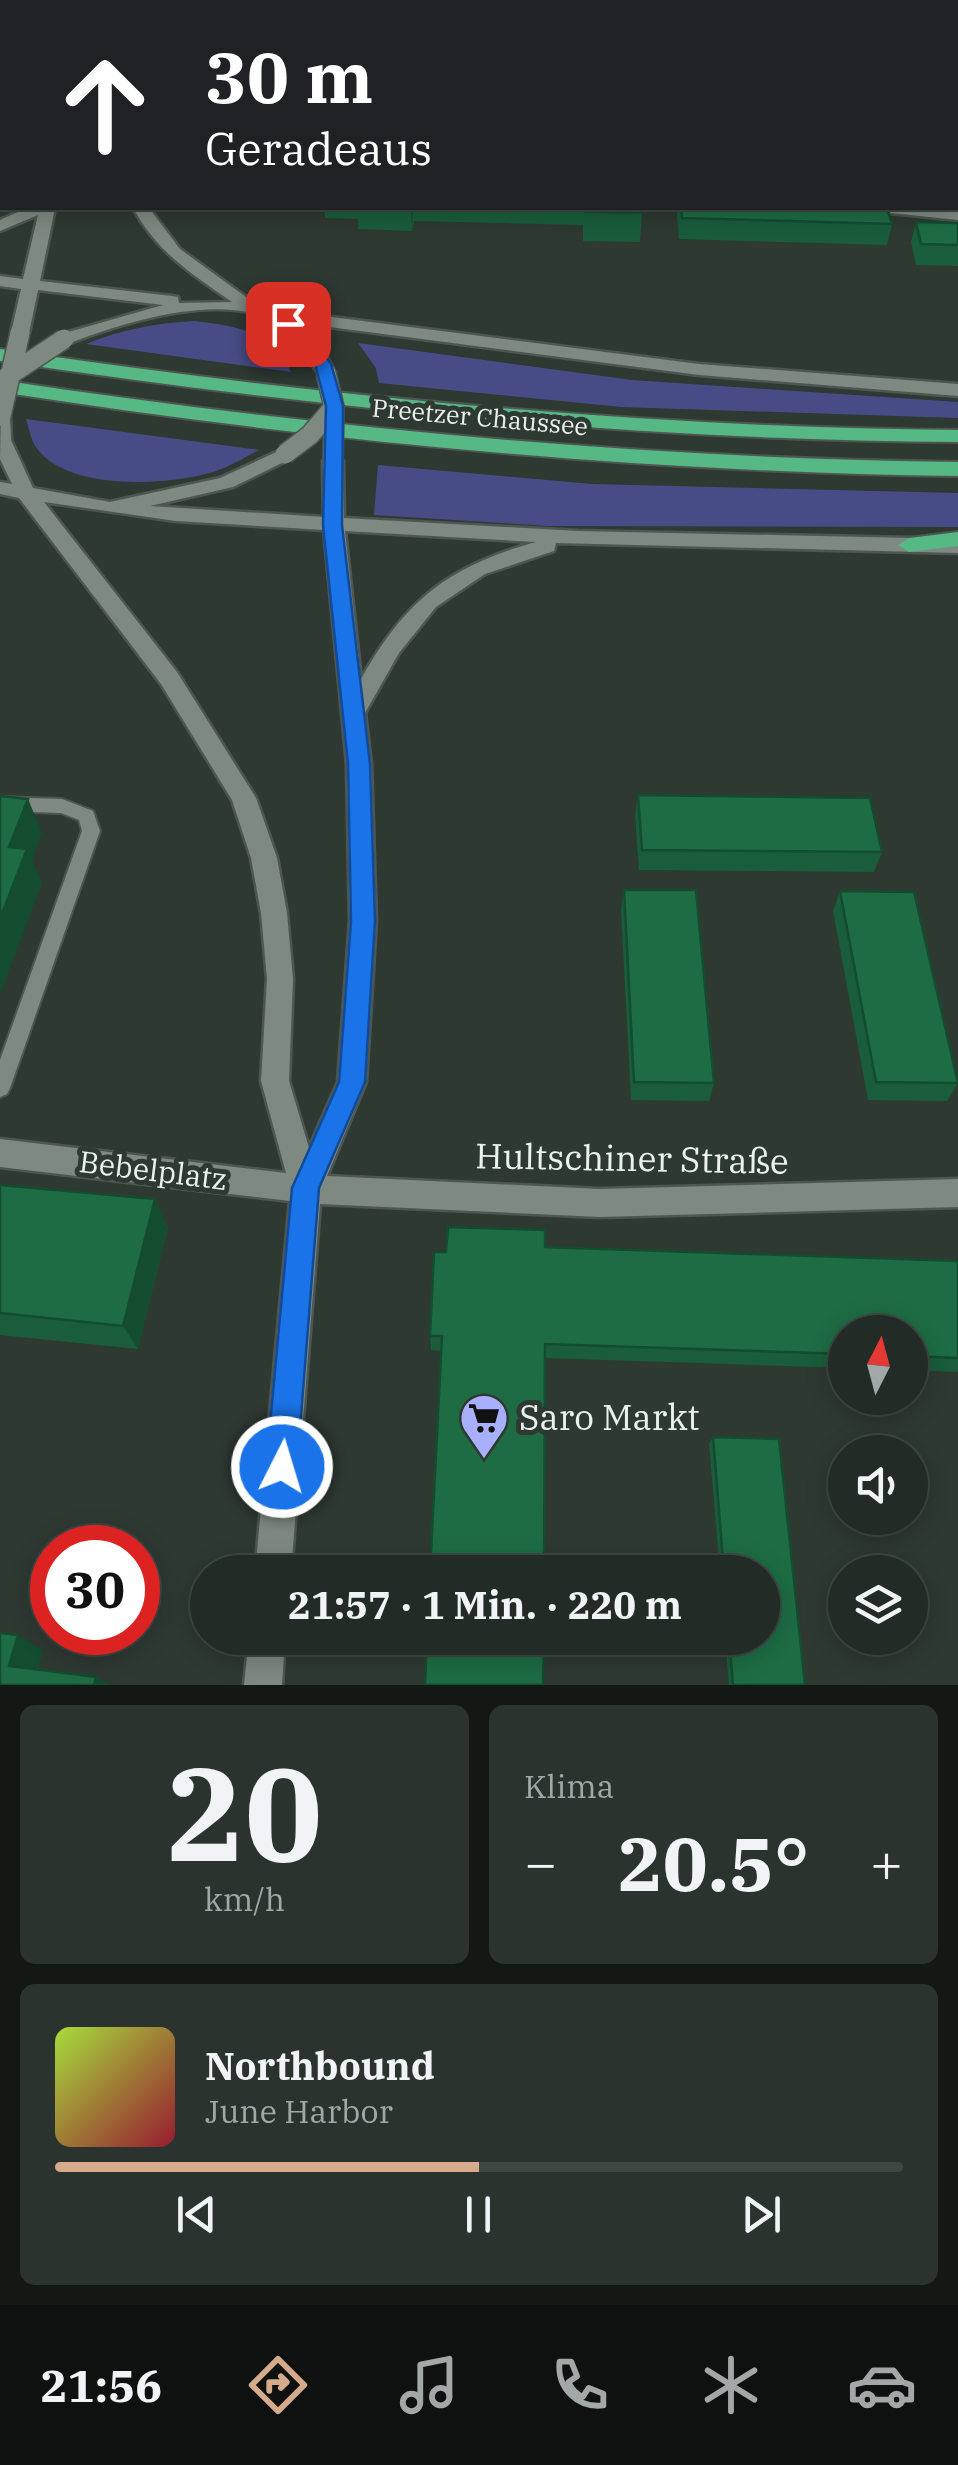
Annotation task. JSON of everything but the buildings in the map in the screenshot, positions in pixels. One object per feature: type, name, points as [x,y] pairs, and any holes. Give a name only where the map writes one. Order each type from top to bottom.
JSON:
[{"type":"highway","name":"Preetzer Chaussee","points":[[3,372],[698,430],[958,436]]},
{"type":"highway","name":"Preetzer Chaussee","points":[[3,372],[168,412],[538,452],[958,470]]},
{"type":"highway","points":[[909,544],[958,543]]},
{"type":"street","points":[[0,226],[34,210]]},
{"type":"street","points":[[47,210],[20,333],[3,372],[0,440],[26,493],[169,678],[244,798],[264,858],[274,913],[280,979],[274,1081],[306,1188]]},
{"type":"street","points":[[142,210],[153,234],[191,269],[303,336],[326,373],[334,406],[332,525],[355,710],[363,921],[352,1082],[306,1188],[274,1555]]},
{"type":"street","points":[[910,210],[958,215]]},
{"type":"street","points":[[0,281],[761,376],[958,390]]},
{"type":"street","points":[[3,372],[64,339],[142,314],[202,304]]},
{"type":"street","points":[[110,508],[226,484],[285,454],[310,435],[334,406]]},
{"type":"street","points":[[0,488],[110,508],[332,525],[578,538],[909,544]]},
{"type":"street","points":[[355,710],[384,654],[432,597],[459,576],[489,561],[578,538]]},
{"type":"street","name":"Bebelplatz","points":[[0,1153],[306,1188]]},
{"type":"street","name":"Hultschiner Straße","points":[[306,1188],[600,1203],[958,1192]]},
{"type":"street","points":[[263,1685],[266,1655]]},
{"type":"lane","points":[[0,804],[62,806],[87,816],[91,831],[0,1088]]},
{"type":"shaded area","points":[[195,321],[224,325],[264,339],[284,358],[291,372],[86,344],[140,328]]},
{"type":"shaded area","points":[[358,343],[632,380],[958,402],[958,418],[621,407],[379,383],[376,368]]},
{"type":"shaded area","points":[[26,419],[259,450],[222,469],[172,480],[90,478],[46,459],[33,442]]},
{"type":"shaded area","points":[[378,465],[592,484],[958,493],[958,527],[548,526],[374,515]]},
{"type":"place","name":"Saro Markt","points":[[484,1460]]},
{"type":"route","points":[[282,1467],[306,1188],[352,1082],[363,921],[355,710],[332,525],[334,406],[323,364],[303,336],[288,324]]}]
